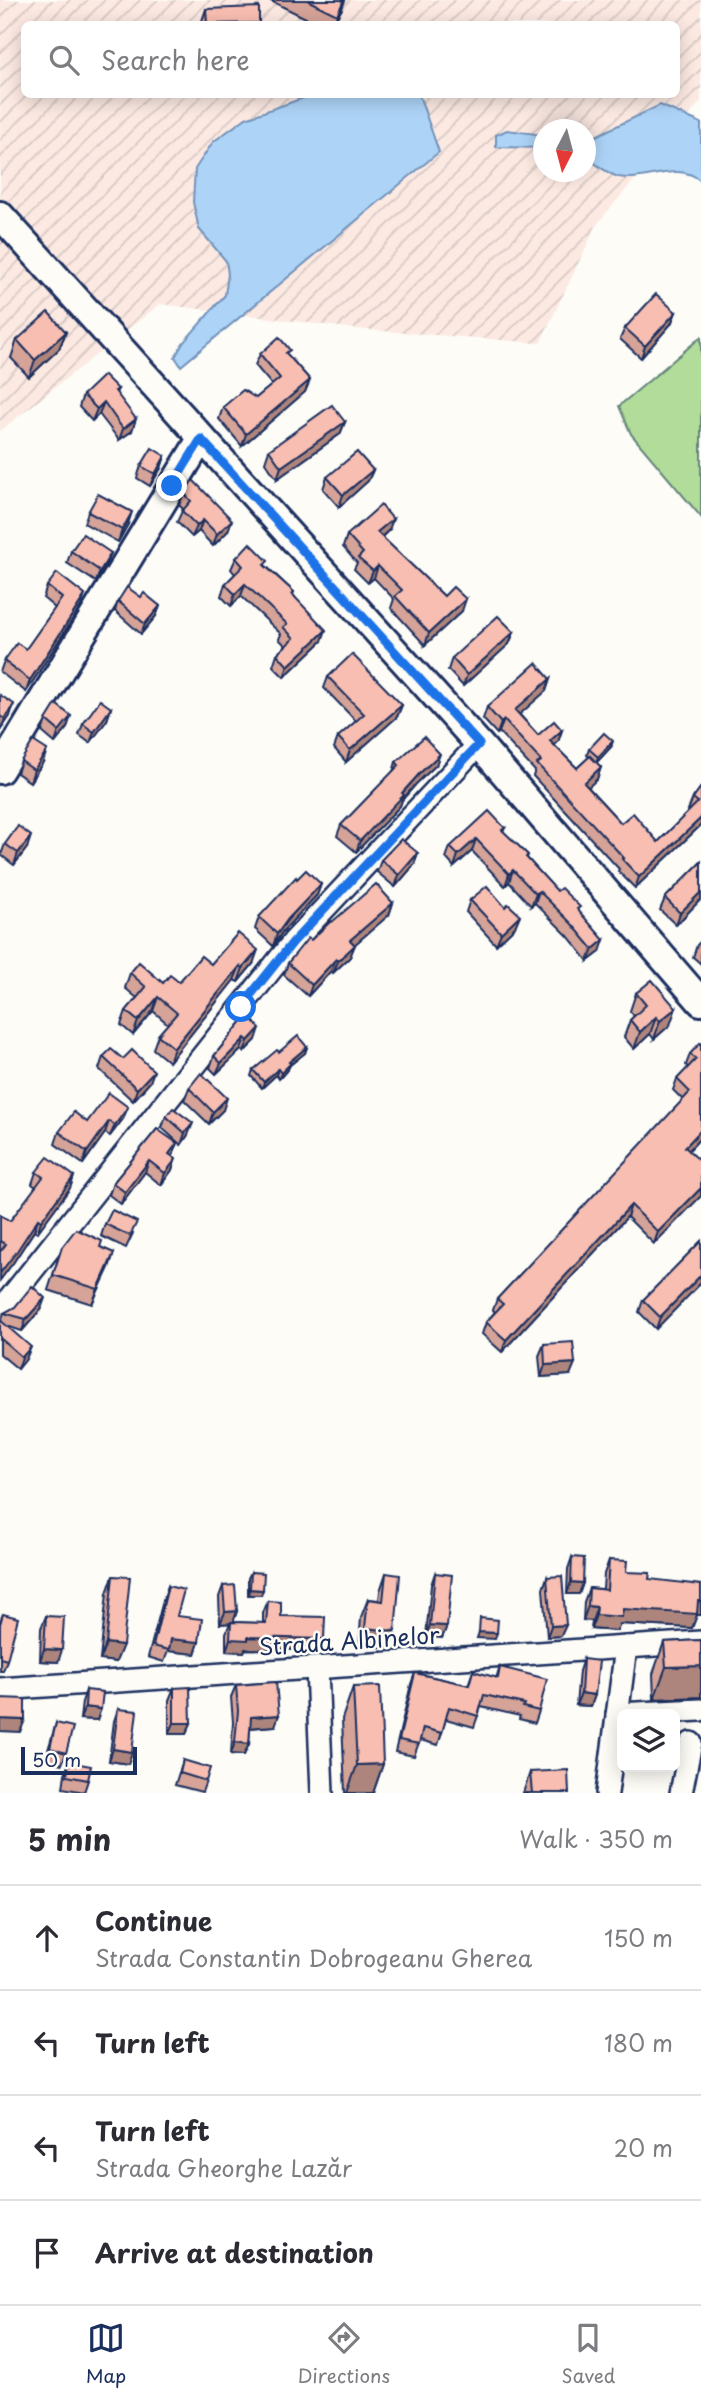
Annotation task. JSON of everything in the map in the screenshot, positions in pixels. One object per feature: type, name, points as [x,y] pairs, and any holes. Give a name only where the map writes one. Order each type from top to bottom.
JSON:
[{"type":"main road","points":[[0,215],[479,744],[701,1002]]},
{"type":"main road","points":[[0,770],[201,439]]},
{"type":"street","points":[[0,1311],[293,942],[479,744]]},
{"type":"street","name":"Strada Albinelor","points":[[0,1689],[701,1642]]},
{"type":"street","points":[[618,1709],[626,1647]]},
{"type":"street","points":[[317,1668],[322,1793]]},
{"type":"street","points":[[680,1711],[701,1710]]},
{"type":"street","points":[[607,1793],[617,1714]]},
{"type":"street","points":[[681,1793],[691,1743]]},
{"type":"shaded area","points":[[0,0],[701,0],[701,101],[597,224],[540,343],[356,329],[160,304],[0,431]]},
{"type":"green space","points":[[701,337],[701,517],[631,434],[619,406]]},
{"type":"water","points":[[303,98],[420,98],[439,152],[181,366],[175,357],[183,343],[225,295],[228,274],[226,261],[199,229],[193,202],[195,169],[213,142],[246,118]]},
{"type":"water","points":[[660,105],[701,123],[701,181],[682,172],[619,177],[596,164],[596,136]]},
{"type":"water","points":[[507,130],[533,134],[533,148],[496,147],[496,135]]},
{"type":"building","points":[[307,0],[344,0],[337,15]]},
{"type":"building","points":[[259,7],[259,21],[207,21],[206,9]]},
{"type":"building","points":[[656,294],[676,312],[645,346],[625,328]]},
{"type":"building","points":[[48,312],[66,332],[35,360],[17,340]]},
{"type":"building","points":[[279,337],[290,350],[286,353],[310,380],[246,434],[223,407],[243,390],[256,398],[280,378],[260,354]]},
{"type":"building","points":[[104,375],[118,389],[115,391],[136,419],[123,429],[104,402],[97,409],[83,395]]},
{"type":"building","points":[[332,405],[345,422],[281,467],[269,450]]},
{"type":"building","points":[[152,448],[165,456],[155,474],[141,466]]},
{"type":"building","points":[[357,452],[373,470],[343,495],[327,477]]},
{"type":"building","points":[[193,480],[232,520],[217,534],[203,520],[197,526],[182,511],[191,501],[184,493]]},
{"type":"building","points":[[98,494],[132,512],[122,530],[88,512]]},
{"type":"building","points":[[381,505],[393,519],[377,532],[444,596],[453,587],[466,599],[429,633],[395,596],[402,590],[378,566],[373,571],[358,558],[363,553],[347,535]]},
{"type":"building","points":[[83,534],[111,553],[100,571],[71,551]]},
{"type":"building","points":[[250,543],[268,561],[264,565],[294,592],[292,594],[326,630],[288,666],[277,654],[294,638],[283,627],[287,624],[245,584],[235,594],[225,584],[243,566],[236,558]]},
{"type":"building","points":[[57,573],[85,595],[30,680],[4,661],[17,643],[26,649],[62,598],[47,586]]},
{"type":"building","points":[[127,587],[141,597],[144,593],[160,606],[145,624],[118,601]]},
{"type":"building","points":[[498,616],[514,632],[467,675],[452,658]]},
{"type":"building","points":[[352,654],[402,705],[350,750],[338,737],[364,714],[328,677]]},
{"type":"building","points":[[536,663],[550,679],[515,710],[538,735],[554,721],[562,730],[550,741],[577,768],[590,756],[601,767],[584,783],[621,823],[633,813],[658,842],[698,802],[693,798],[701,787],[701,818],[639,877],[537,764],[541,761],[504,720],[501,723],[487,707]]},
{"type":"building","points":[[0,695],[14,704],[5,719],[0,716]]},
{"type":"building","points":[[100,700],[111,708],[94,732],[83,724]]},
{"type":"building","points":[[56,704],[71,716],[59,731],[46,720]]},
{"type":"building","points":[[604,733],[613,741],[598,757],[589,749]]},
{"type":"building","points":[[424,737],[440,754],[360,841],[341,825],[399,765],[396,762]]},
{"type":"building","points":[[33,741],[47,750],[34,770],[21,761]]},
{"type":"building","points":[[489,811],[505,828],[502,830],[528,855],[526,857],[557,891],[561,888],[580,907],[577,909],[604,940],[593,949],[539,891],[536,894],[513,870],[509,874],[476,839],[458,855],[450,847]]},
{"type":"building","points":[[18,826],[31,836],[18,853],[5,844]]},
{"type":"building","points":[[401,839],[418,853],[399,875],[381,860]]},
{"type":"building","points":[[701,862],[701,892],[680,913],[665,898]]},
{"type":"building","points":[[306,870],[321,884],[277,934],[259,917],[296,877],[297,879]]},
{"type":"building","points":[[376,884],[393,903],[350,940],[355,945],[338,961],[336,959],[312,985],[288,963],[308,938],[311,940]]},
{"type":"building","points":[[487,886],[505,907],[508,904],[520,915],[501,933],[470,900]]},
{"type":"building","points":[[238,933],[258,950],[243,968],[240,966],[174,1048],[158,1035],[177,1013],[158,997],[138,1021],[126,1011],[146,987],[130,973],[139,962],[163,983],[170,975],[179,982],[201,956],[211,964]]},
{"type":"building","points":[[652,980],[676,1008],[660,1021],[656,1017],[640,1032],[630,1020],[646,1005],[636,993]]},
{"type":"building","points":[[247,1015],[260,1028],[248,1041],[245,1038],[221,1063],[214,1056]]},
{"type":"building","points":[[298,1036],[307,1047],[289,1062],[291,1063],[281,1073],[278,1069],[264,1082],[253,1070]]},
{"type":"building","points":[[700,1043],[701,1130],[685,1147],[701,1162],[701,1188],[658,1232],[631,1205],[506,1340],[486,1322],[503,1304],[497,1299],[690,1092],[677,1079],[696,1059],[690,1054]]},
{"type":"building","points":[[111,1049],[123,1059],[132,1050],[154,1071],[137,1089],[103,1057]]},
{"type":"building","points":[[201,1073],[227,1098],[213,1112],[189,1088]]},
{"type":"building","points":[[109,1093],[128,1107],[115,1125],[109,1121],[87,1152],[59,1132],[74,1112],[87,1122]]},
{"type":"building","points":[[173,1108],[193,1123],[185,1133],[166,1116]]},
{"type":"building","points":[[157,1129],[177,1143],[169,1154],[176,1159],[165,1173],[149,1161],[125,1192],[113,1183]]},
{"type":"building","points":[[48,1157],[74,1176],[41,1221],[38,1219],[0,1273],[0,1252],[6,1244],[0,1241],[0,1215],[10,1221],[43,1177],[36,1172]]},
{"type":"building","points":[[112,1210],[137,1222],[130,1236],[105,1224]]},
{"type":"building","points":[[76,1229],[102,1241],[100,1247],[114,1253],[98,1289],[53,1275],[62,1247]]},
{"type":"building","points":[[701,1241],[701,1275],[660,1317],[643,1300]]},
{"type":"building","points":[[32,1286],[45,1298],[26,1319],[4,1313],[15,1307]]},
{"type":"building","points":[[0,1320],[31,1347],[22,1357],[0,1338]]},
{"type":"building","points":[[573,1342],[575,1363],[545,1365],[544,1344]]},
{"type":"building","points":[[572,1557],[584,1558],[583,1583],[571,1582]]},
{"type":"building","points":[[609,1560],[627,1561],[626,1572],[650,1573],[649,1579],[701,1585],[701,1601],[698,1601],[697,1614],[623,1609],[622,1617],[596,1615],[597,1607],[588,1606],[589,1588],[607,1590]]},
{"type":"building","points":[[251,1572],[264,1573],[263,1590],[250,1589]]},
{"type":"building","points":[[386,1573],[400,1575],[395,1631],[365,1628],[368,1599],[383,1601]]},
{"type":"building","points":[[435,1573],[452,1575],[447,1626],[430,1625]]},
{"type":"building","points":[[113,1576],[130,1577],[123,1645],[106,1643]]},
{"type":"building","points":[[562,1576],[566,1625],[551,1626],[547,1577]]},
{"type":"building","points":[[235,1585],[237,1611],[225,1612],[223,1586]]},
{"type":"building","points":[[168,1586],[184,1590],[177,1616],[202,1619],[199,1642],[171,1639],[169,1650],[153,1646]]},
{"type":"building","points":[[268,1601],[281,1602],[281,1616],[325,1617],[324,1639],[230,1639],[231,1622],[266,1623]]},
{"type":"building","points":[[3,1614],[18,1618],[7,1660],[0,1658],[0,1624]]},
{"type":"building","points":[[46,1616],[64,1617],[62,1650],[44,1649]]},
{"type":"building","points":[[480,1618],[498,1620],[497,1633],[479,1632]]},
{"type":"building","points":[[701,1640],[701,1666],[666,1667],[664,1642]]},
{"type":"building","points":[[583,1659],[599,1661],[595,1695],[581,1693]]},
{"type":"building","points":[[500,1667],[547,1679],[539,1711],[523,1707],[524,1704],[484,1695],[478,1716],[449,1707],[442,1733],[423,1728],[419,1744],[399,1740],[415,1673],[469,1685],[473,1671],[498,1678]]},
{"type":"building","points":[[276,1682],[279,1715],[251,1717],[249,1744],[235,1742],[238,1711],[236,1685]]},
{"type":"building","points":[[380,1686],[383,1764],[357,1765],[353,1687]]},
{"type":"building","points":[[190,1687],[191,1723],[174,1723],[174,1688]]},
{"type":"building","points":[[86,1690],[103,1692],[101,1709],[85,1707]]},
{"type":"building","points":[[0,1698],[25,1699],[25,1720],[0,1719]]},
{"type":"building","points":[[118,1709],[137,1711],[132,1752],[113,1749]]},
{"type":"building","points":[[56,1723],[73,1727],[66,1753],[50,1748]]},
{"type":"building","points":[[183,1760],[210,1768],[206,1781],[180,1773]]},
{"type":"building","points":[[69,1762],[91,1766],[88,1780],[67,1776]]},
{"type":"building","points":[[568,1770],[569,1793],[532,1793],[530,1772]]},
{"type":"route","points":[[172,486],[201,439],[479,744],[450,778],[293,942],[241,1007]]}]
